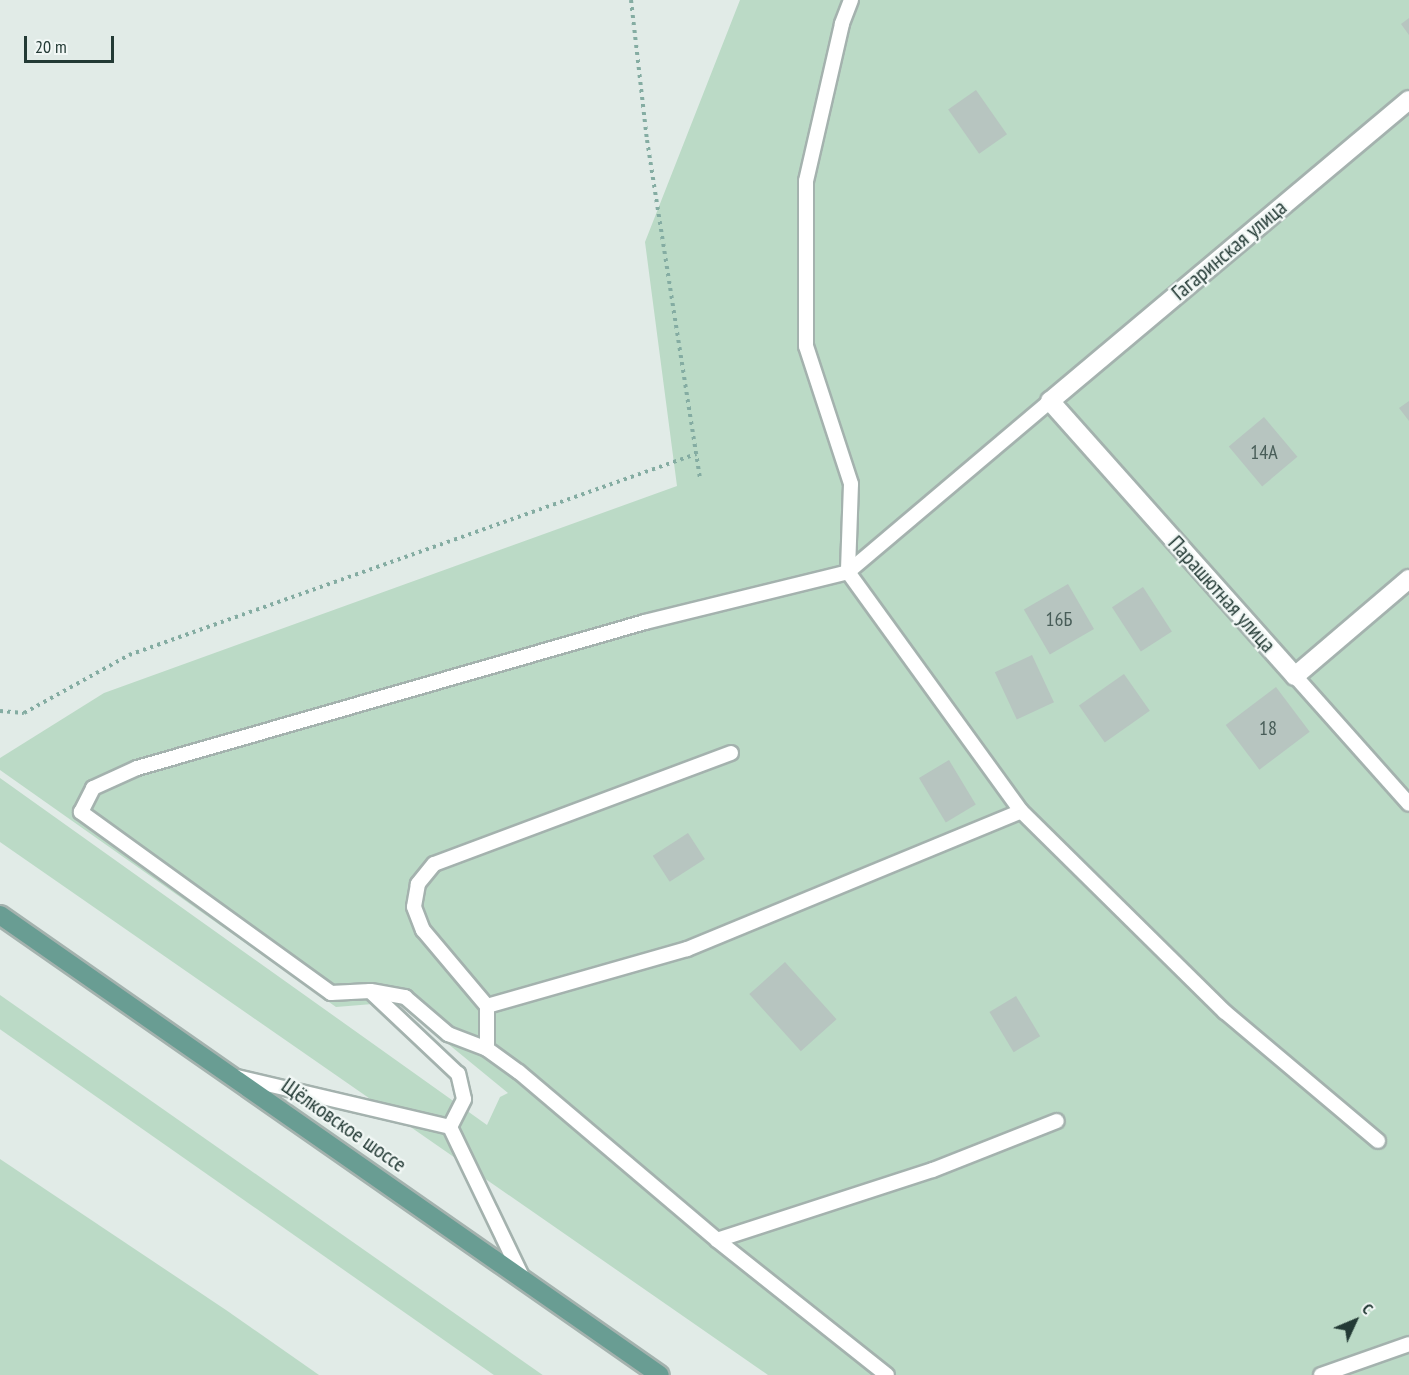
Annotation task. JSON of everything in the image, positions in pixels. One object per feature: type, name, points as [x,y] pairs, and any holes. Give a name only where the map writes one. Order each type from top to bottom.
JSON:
[{"type":"main road","name":"Щёлковское шоссе","points":[[0,915],[660,1375]]},
{"type":"street","name":"Гагаринская улица","points":[[1050,401],[1409,100]]},
{"type":"street","name":"Парашютная улица","points":[[1050,401],[1295,676]]},
{"type":"street","points":[[1295,676],[1409,579]]},
{"type":"lane","points":[[851,0],[842,24],[806,182],[806,346],[851,484],[848,572],[1022,811],[1225,1012],[1378,1142]]},
{"type":"lane","points":[[886,1375],[717,1240],[519,1072],[487,1050],[448,1034],[405,997],[370,991],[331,993],[81,812],[93,788],[137,768],[623,628],[848,572],[1050,401]]},
{"type":"lane","points":[[1295,676],[1409,804]]},
{"type":"lane","points":[[487,1050],[487,1006],[423,930],[414,907],[418,884],[434,864],[731,753]]},
{"type":"lane","points":[[487,1006],[687,949],[1022,811]]},
{"type":"lane","points":[[370,991],[458,1074],[464,1099],[450,1126]]},
{"type":"lane","points":[[232,1076],[450,1126]]},
{"type":"lane","points":[[717,1240],[933,1170],[1057,1121]]},
{"type":"lane","points":[[450,1126],[523,1279]]},
{"type":"lane","points":[[1322,1375],[1409,1344]]},
{"type":"path","points":[[631,0],[647,140],[700,478]]},
{"type":"path","points":[[0,711],[24,713],[129,655],[696,454]]},
{"type":"green space","points":[[740,0],[1409,0],[1409,1375],[768,1375],[0,842],[0,778],[487,1125],[500,1097],[508,1093],[397,1002],[336,1007],[0,770],[0,758],[104,693],[677,486],[645,242]]},
{"type":"green space","points":[[0,995],[543,1375],[494,1375],[0,1029]]},
{"type":"green space","points":[[0,1159],[226,1310],[319,1375],[0,1375]]},
{"type":"building","points":[[1409,18],[1409,35],[1401,24]]},
{"type":"building","points":[[976,90],[1007,134],[979,154],[948,110]]},
{"type":"building","points":[[1409,401],[1409,421],[1399,408]]},
{"type":"building","points":[[1264,417],[1297,457],[1262,486],[1229,447]]},
{"type":"building","points":[[1068,584],[1094,629],[1050,655],[1024,610]]},
{"type":"building","points":[[1143,587],[1172,631],[1141,652],[1112,607]]},
{"type":"building","points":[[1032,655],[1054,702],[1017,719],[995,672]]},
{"type":"building","points":[[1124,674],[1150,711],[1105,742],[1079,706]]},
{"type":"building","points":[[1276,687],[1310,732],[1259,770],[1226,725]]},
{"type":"building","points":[[949,760],[976,805],[946,823],[919,778]]},
{"type":"building","points":[[688,833],[705,859],[670,882],[653,856]]},
{"type":"building","points":[[785,962],[837,1019],[801,1051],[749,994]]},
{"type":"building","points":[[1016,996],[1040,1036],[1014,1052],[989,1012]]}]
